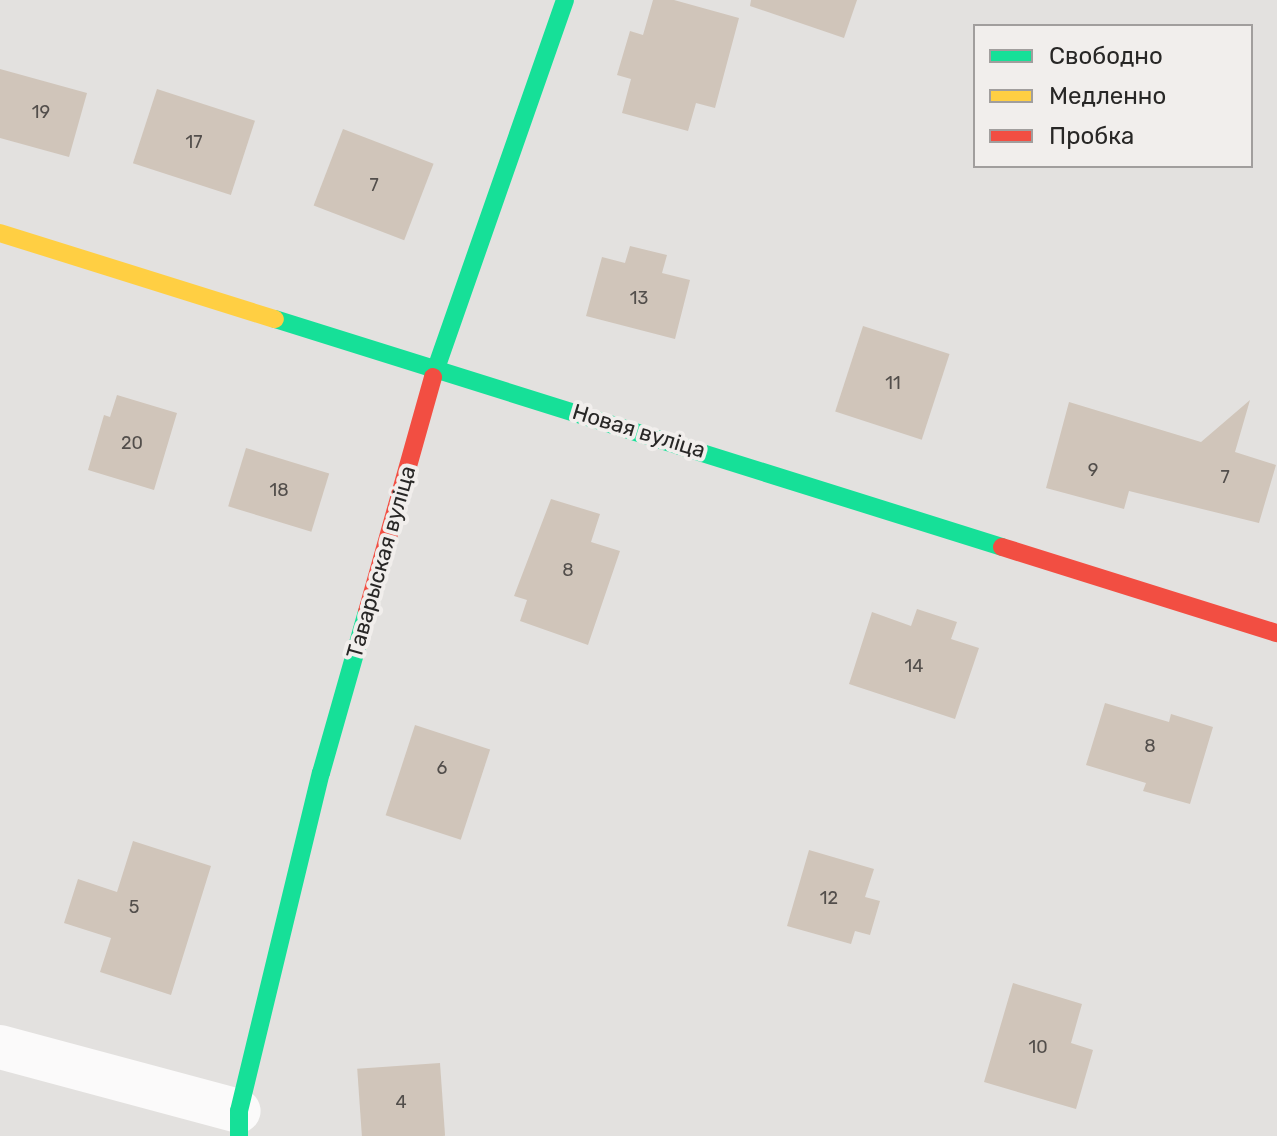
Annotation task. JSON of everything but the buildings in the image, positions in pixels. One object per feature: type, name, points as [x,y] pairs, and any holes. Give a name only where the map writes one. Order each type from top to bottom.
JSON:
[{"type":"street","name":"Таварыская вуліца","points":[[239,1124],[321,773],[436,368],[565,0]]},
{"type":"street","name":"Новая вуліца","points":[[0,233],[1277,633]]},
{"type":"street","points":[[0,1047],[239,1124]]},
{"type":"traffic: fast","points":[[433,377],[565,0]]},
{"type":"traffic: fast","points":[[275,319],[1002,547]]},
{"type":"traffic: fast","points":[[239,1136],[239,1111],[321,773],[367,612]]},
{"type":"traffic: slow","points":[[0,233],[275,319]]},
{"type":"traffic: jam","points":[[367,612],[433,377]]},
{"type":"traffic: jam","points":[[1002,547],[1277,633]]}]
